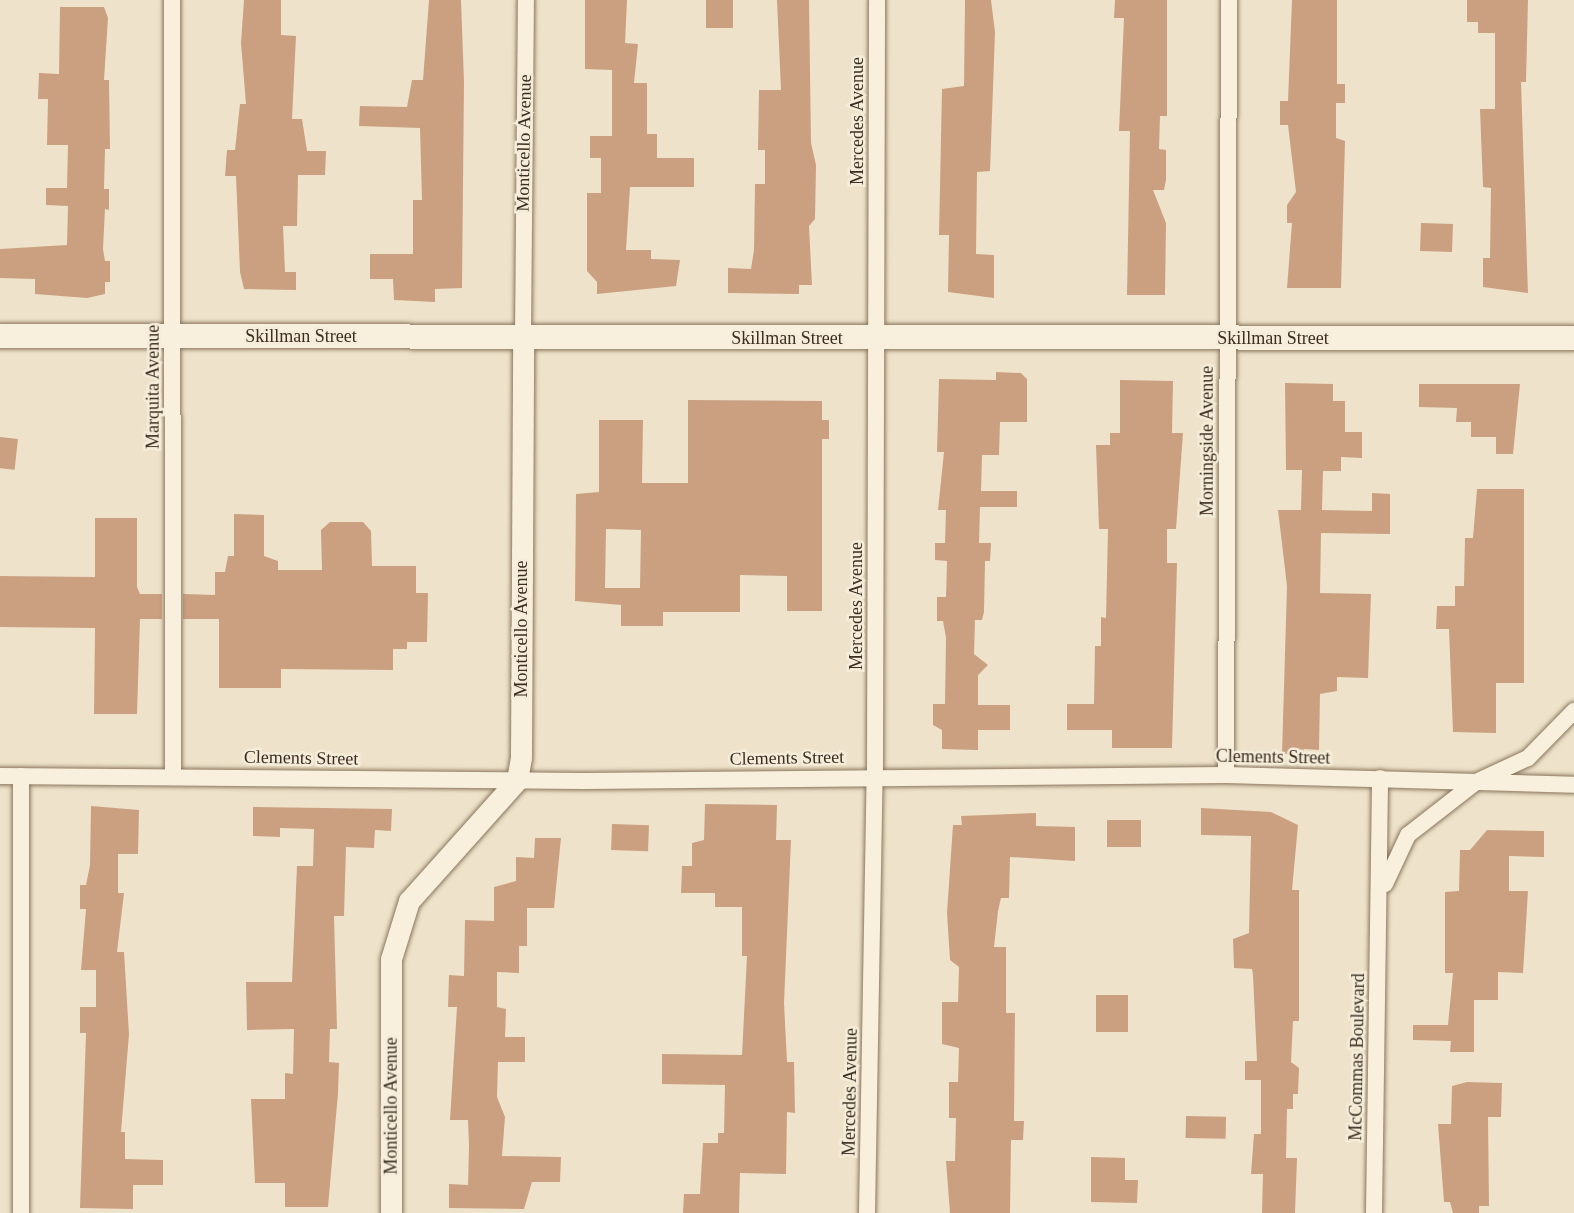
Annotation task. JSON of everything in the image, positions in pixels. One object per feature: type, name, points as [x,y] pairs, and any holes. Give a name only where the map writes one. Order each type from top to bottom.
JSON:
[{"type":"main road","name":"Skillman Street","points":[[0,336],[877,339],[1574,338]]},
{"type":"street","name":"Marquita Avenue","points":[[172,0],[173,775]]},
{"type":"street","name":"Monticello Avenue","points":[[391,1213],[391,959],[409,901],[517,780],[525,0]]},
{"type":"street","name":"Mercedes Avenue","points":[[867,1213],[875,776],[876,0]]},
{"type":"street","name":"Morningside Avenue","points":[[1226,775],[1229,0]]},
{"type":"street","name":"McCommas Boulevard","points":[[1379,902],[1392,861],[1408,835],[1476,782],[1528,758],[1574,711]]},
{"type":"street","name":"Clements Street","points":[[0,776],[173,775],[517,780],[1226,775],[1574,785]]},
{"type":"street","points":[[21,776],[21,1213]]},
{"type":"street","name":"McCommas Boulevard","points":[[1374,1213],[1380,778]]},
{"type":"building","points":[[244,0],[281,0],[281,35],[296,36],[292,119],[302,119],[307,151],[326,151],[325,175],[298,175],[297,226],[283,226],[285,272],[296,272],[296,290],[244,289],[240,272],[236,176],[225,176],[227,150],[235,150],[240,104],[246,104],[241,43]]},
{"type":"building","points":[[429,0],[461,0],[464,82],[462,288],[435,289],[435,302],[394,300],[393,279],[370,279],[370,254],[413,254],[413,200],[422,200],[420,128],[359,126],[360,106],[407,107],[412,80],[423,80]]},
{"type":"building","points":[[585,0],[627,0],[625,43],[638,44],[634,83],[647,83],[647,134],[657,134],[657,158],[694,158],[694,187],[630,187],[626,250],[651,250],[651,259],[680,260],[676,286],[597,294],[597,282],[587,271],[587,193],[601,193],[601,158],[590,158],[590,136],[612,136],[612,70],[585,69]]},
{"type":"building","points":[[706,0],[733,0],[733,28],[706,28]]},
{"type":"building","points":[[777,0],[809,0],[811,143],[816,165],[815,219],[809,226],[812,285],[799,285],[799,294],[728,293],[728,268],[751,269],[754,250],[755,184],[765,184],[765,150],[758,150],[759,90],[781,90]]},
{"type":"building","points":[[965,0],[991,0],[995,32],[990,171],[977,172],[976,254],[994,255],[994,298],[948,292],[949,235],[939,235],[942,89],[964,86]]},
{"type":"building","points":[[1115,0],[1167,0],[1167,116],[1160,116],[1159,149],[1166,150],[1166,180],[1164,190],[1153,190],[1166,223],[1165,295],[1127,295],[1130,131],[1119,131],[1124,18],[1114,18]]},
{"type":"building","points":[[1292,0],[1337,0],[1337,84],[1345,84],[1345,103],[1336,103],[1336,138],[1345,141],[1341,288],[1287,288],[1292,223],[1287,223],[1287,205],[1296,192],[1288,125],[1280,125],[1280,101],[1288,101]]},
{"type":"building","points":[[1467,0],[1528,0],[1526,82],[1521,82],[1528,293],[1483,287],[1483,258],[1490,258],[1491,188],[1483,187],[1480,109],[1495,109],[1495,33],[1478,33],[1478,22],[1467,22]]},
{"type":"building","points":[[60,7],[104,7],[108,18],[104,80],[109,80],[110,149],[105,149],[104,189],[109,189],[109,210],[105,209],[103,249],[105,261],[110,261],[110,282],[105,282],[105,294],[87,298],[35,294],[35,279],[0,278],[0,249],[67,245],[68,206],[46,205],[46,188],[67,188],[68,145],[47,145],[48,99],[38,99],[39,73],[59,74]]},
{"type":"building","points":[[1421,223],[1453,224],[1452,252],[1420,251]]},
{"type":"building","points":[[996,372],[1021,373],[1027,379],[1027,422],[1000,422],[999,455],[982,455],[981,491],[1017,491],[1017,507],[980,507],[979,543],[991,543],[990,561],[985,561],[984,612],[982,620],[975,620],[974,654],[988,665],[978,675],[978,705],[1010,705],[1010,730],[978,730],[978,750],[942,749],[942,730],[933,725],[933,704],[945,704],[946,638],[943,621],[937,621],[937,597],[946,597],[947,561],[935,560],[935,543],[945,543],[946,510],[938,510],[944,452],[937,452],[939,379],[996,380]]},
{"type":"building","points":[[1120,380],[1173,381],[1172,433],[1183,433],[1176,529],[1167,529],[1167,563],[1177,563],[1172,748],[1112,748],[1112,730],[1067,730],[1067,704],[1094,704],[1095,646],[1101,646],[1101,617],[1106,618],[1108,529],[1099,529],[1096,445],[1110,445],[1110,433],[1120,433]]},
{"type":"building","points":[[1285,383],[1333,384],[1333,401],[1345,401],[1345,432],[1362,432],[1362,458],[1341,457],[1341,471],[1323,471],[1322,510],[1372,511],[1372,493],[1390,494],[1390,534],[1321,533],[1320,593],[1371,594],[1368,678],[1337,677],[1337,691],[1320,694],[1319,750],[1304,749],[1304,754],[1282,754],[1287,586],[1278,510],[1301,510],[1302,470],[1286,470]]},
{"type":"building","points":[[1419,384],[1520,384],[1513,454],[1496,454],[1496,437],[1471,437],[1471,422],[1456,422],[1457,408],[1419,407]]},
{"type":"building","points":[[688,400],[822,401],[822,420],[829,420],[829,439],[822,439],[822,611],[787,611],[787,576],[740,575],[740,612],[663,612],[663,626],[621,626],[621,605],[575,601],[576,494],[599,492],[599,420],[643,420],[642,483],[688,483]],"holes":[[[606,529],[641,530],[640,588],[605,588]]]},
{"type":"building","points":[[0,437],[18,439],[15,470],[0,468]]},
{"type":"building","points":[[1477,489],[1524,489],[1524,683],[1496,683],[1496,733],[1453,732],[1449,629],[1436,629],[1437,606],[1455,606],[1455,586],[1464,586],[1465,538],[1473,538]]},
{"type":"building","points":[[234,514],[264,515],[264,556],[278,561],[278,570],[322,570],[321,530],[330,522],[363,522],[371,531],[372,566],[416,566],[416,593],[428,593],[427,642],[407,642],[407,649],[393,649],[393,670],[281,669],[281,688],[219,688],[219,619],[183,619],[183,594],[215,595],[215,572],[225,572],[228,556],[234,556]]},
{"type":"building","points":[[95,518],[137,518],[137,587],[140,594],[162,594],[162,619],[140,619],[137,714],[94,714],[95,628],[0,627],[0,576],[95,577]]},
{"type":"building","points":[[705,804],[777,805],[776,840],[791,840],[784,1003],[787,1062],[794,1062],[795,1113],[787,1112],[786,1174],[740,1173],[739,1213],[683,1213],[684,1194],[700,1194],[703,1143],[718,1143],[718,1133],[724,1133],[725,1085],[662,1084],[662,1054],[742,1055],[747,956],[742,956],[742,907],[715,907],[715,893],[681,893],[682,866],[692,866],[692,843],[704,840]]},
{"type":"building","points":[[91,806],[139,810],[138,854],[118,854],[118,893],[124,893],[117,952],[124,952],[129,1034],[121,1132],[125,1132],[125,1159],[163,1160],[163,1185],[133,1185],[133,1209],[80,1208],[86,1033],[80,1033],[80,1007],[96,1007],[96,970],[81,970],[86,909],[80,909],[80,885],[86,885],[90,865]]},
{"type":"building","points":[[253,807],[392,809],[391,831],[375,830],[374,848],[346,847],[344,916],[334,916],[337,1029],[330,1029],[329,1062],[339,1063],[328,1207],[285,1207],[285,1183],[255,1183],[251,1099],[285,1099],[285,1073],[293,1074],[294,1029],[247,1030],[246,982],[292,982],[297,866],[313,866],[314,829],[280,828],[280,837],[253,836]]},
{"type":"building","points":[[1201,808],[1271,812],[1298,825],[1292,890],[1299,890],[1299,1021],[1293,1021],[1291,1062],[1299,1068],[1298,1094],[1293,1094],[1293,1109],[1287,1109],[1286,1158],[1297,1158],[1295,1213],[1262,1213],[1263,1174],[1251,1174],[1254,1134],[1261,1134],[1261,1080],[1245,1080],[1245,1061],[1257,1061],[1253,975],[1252,969],[1234,968],[1233,939],[1249,933],[1251,836],[1201,835]]},
{"type":"building","points":[[1036,813],[1036,826],[1075,827],[1075,861],[1010,857],[1009,898],[1001,898],[998,911],[994,947],[1006,947],[1006,1013],[1015,1013],[1014,1121],[1024,1121],[1023,1140],[1011,1140],[1010,1213],[950,1213],[946,1161],[955,1161],[956,1118],[949,1118],[949,1082],[958,1082],[959,1048],[942,1044],[942,1002],[958,1002],[959,967],[950,960],[947,913],[953,825],[962,825],[961,816]]},
{"type":"building","points":[[1107,820],[1141,820],[1141,847],[1107,847]]},
{"type":"building","points":[[612,824],[649,825],[648,851],[611,850]]},
{"type":"building","points":[[1487,830],[1544,831],[1544,857],[1509,856],[1509,891],[1528,891],[1523,973],[1498,972],[1498,1000],[1474,1000],[1474,1052],[1450,1052],[1451,1041],[1413,1040],[1413,1025],[1448,1025],[1453,973],[1445,973],[1445,892],[1459,891],[1460,850],[1470,850]]},
{"type":"building","points":[[535,838],[561,838],[554,908],[527,908],[527,946],[519,946],[519,973],[497,972],[497,1007],[506,1009],[505,1037],[525,1037],[525,1062],[498,1062],[497,1097],[505,1117],[502,1156],[561,1157],[560,1182],[532,1182],[524,1209],[449,1208],[449,1184],[468,1185],[469,1146],[468,1120],[450,1120],[457,1007],[448,1007],[449,975],[464,976],[465,920],[494,921],[494,887],[516,881],[516,857],[534,858]]},
{"type":"building","points":[[1096,995],[1128,995],[1128,1032],[1096,1032]]},
{"type":"building","points":[[1467,1082],[1502,1083],[1501,1117],[1488,1117],[1489,1206],[1479,1206],[1479,1213],[1453,1213],[1450,1202],[1444,1202],[1438,1124],[1451,1124],[1452,1086]]},
{"type":"building","points":[[1186,1116],[1226,1117],[1226,1139],[1186,1138]]},
{"type":"building","points":[[1091,1157],[1125,1158],[1125,1180],[1138,1180],[1137,1203],[1091,1202]]}]
